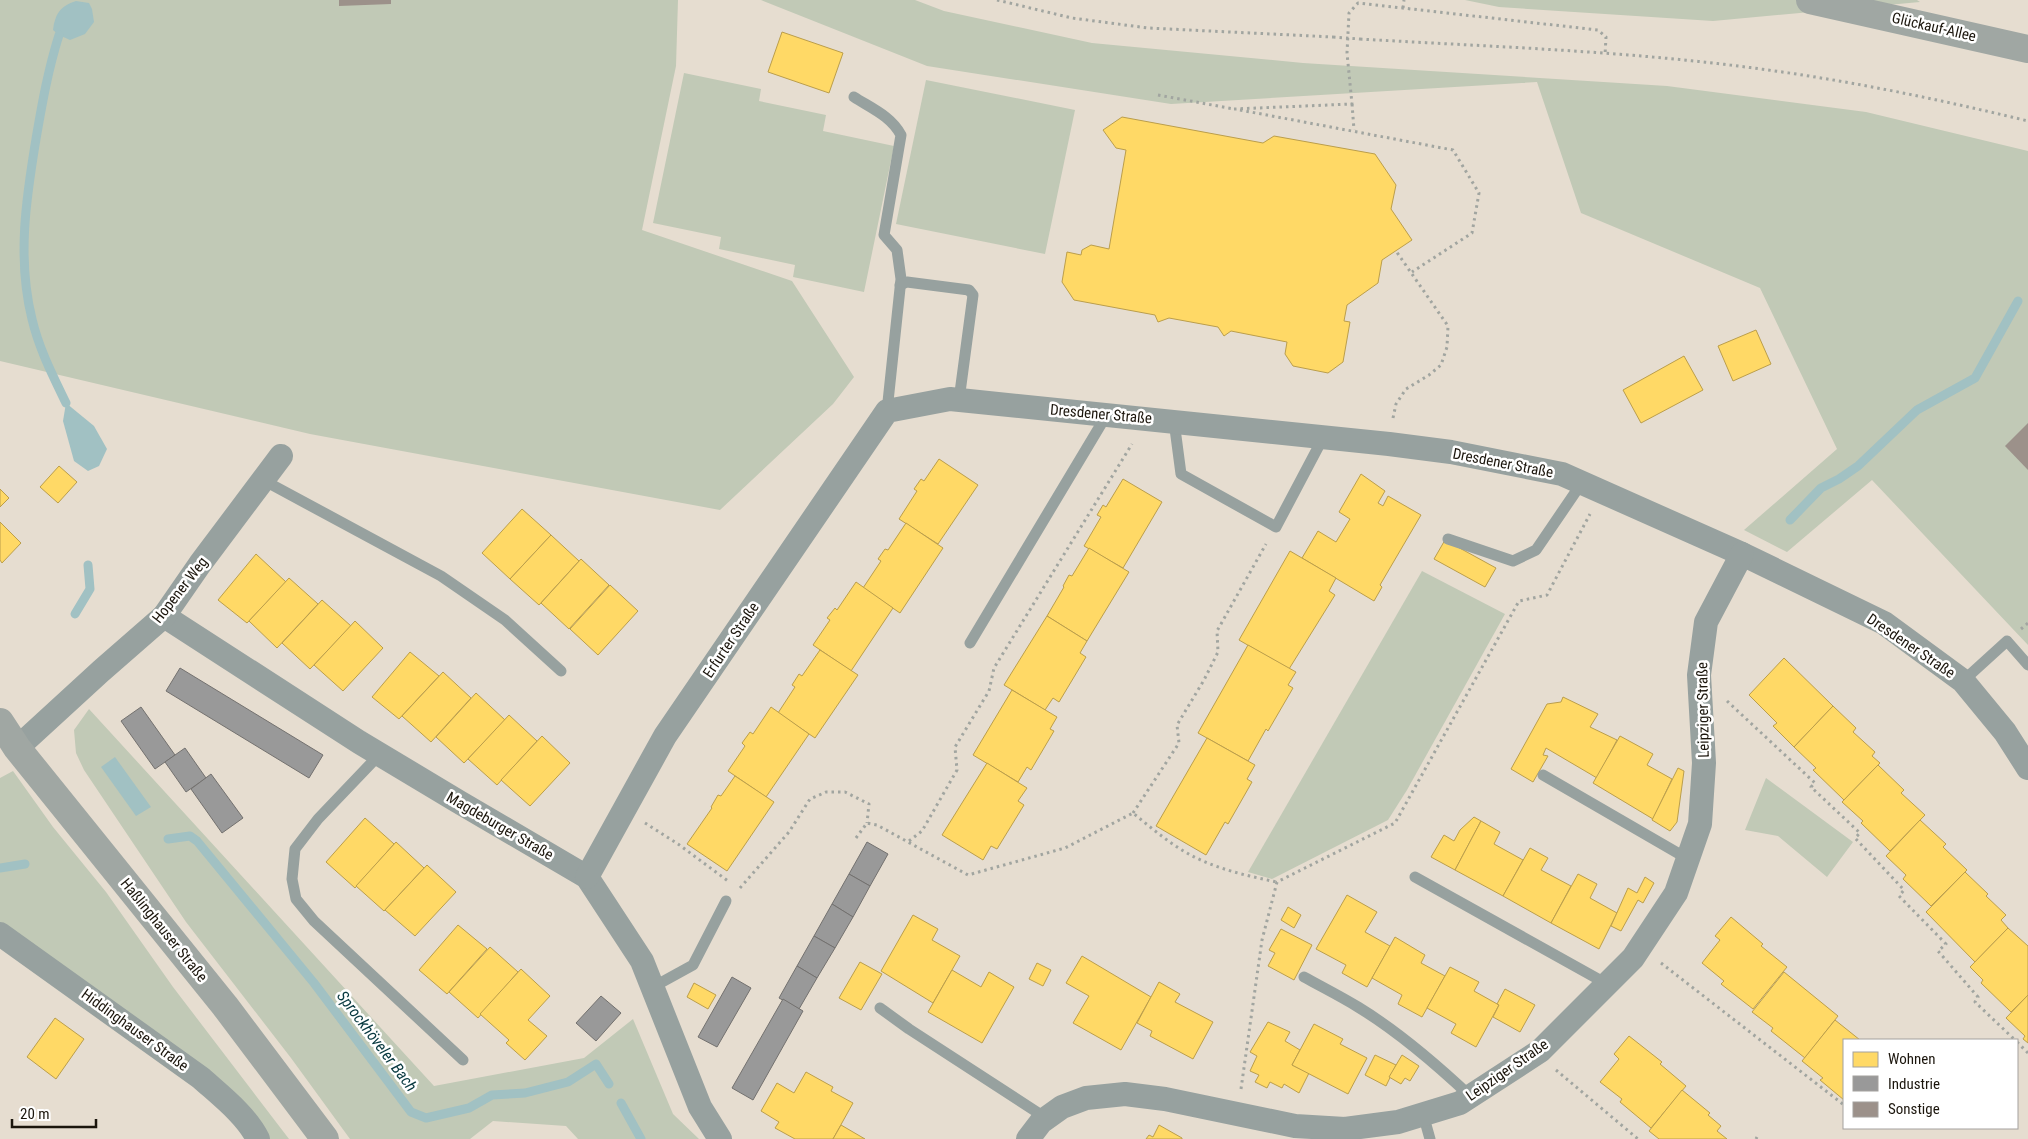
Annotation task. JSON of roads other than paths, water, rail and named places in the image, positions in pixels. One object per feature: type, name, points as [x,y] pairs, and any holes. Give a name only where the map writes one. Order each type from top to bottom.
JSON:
[{"type":"main road","name":"Glückauf-Allee","points":[[1810,0],[2028,49]]},
{"type":"main road","name":"Haßlinghauser Straße","points":[[0,722],[8,753],[225,1006],[326,1139]]},
{"type":"street","name":"Dresdener Straße","points":[[887,411],[950,399],[1389,444],[1451,452],[1562,474],[1742,554],[1884,623],[1963,681],[2005,732],[2028,768]]},
{"type":"street","name":"Erfurter Straße","points":[[587,877],[665,736],[887,411]]},
{"type":"street","name":"Hopener Weg","points":[[8,753],[164,616],[281,456]]},
{"type":"street","name":"Leipziger Straße","points":[[1028,1139],[1040,1122],[1062,1107],[1086,1098],[1125,1094],[1164,1099],[1295,1126],[1344,1128],[1398,1122],[1460,1103],[1536,1054],[1633,958],[1676,893],[1700,824],[1704,762],[1699,675],[1706,622],[1742,554]]},
{"type":"street","name":"Magdeburger Straße","points":[[164,616],[380,754],[587,877],[642,961],[700,1107],[720,1139]]},
{"type":"street","name":"Hiddinghauser Straße","points":[[0,934],[201,1078],[226,1100],[255,1132],[258,1139]]},
{"type":"lane","points":[[854,97],[887,118],[895,125],[901,135],[884,235],[897,250],[900,284],[887,411]]},
{"type":"lane","points":[[900,284],[907,282],[969,290],[973,295],[959,400]]},
{"type":"lane","points":[[970,643],[1106,416]]},
{"type":"lane","points":[[1174,422],[1181,474],[1276,527],[1323,438]]},
{"type":"lane","points":[[263,480],[440,576],[505,620],[561,671]]},
{"type":"lane","points":[[1448,539],[1513,560],[1536,550],[1591,488]]},
{"type":"lane","points":[[1963,681],[2007,641],[2028,665]]},
{"type":"lane","points":[[380,754],[318,819],[295,849],[292,879],[296,899],[314,921],[463,1060]]},
{"type":"lane","points":[[1543,774],[1688,859]]},
{"type":"lane","points":[[1415,877],[1607,984]]},
{"type":"lane","points":[[653,987],[693,965],[726,901]]},
{"type":"lane","points":[[1304,977],[1359,1008],[1401,1037],[1445,1072],[1470,1096]]},
{"type":"lane","points":[[880,1008],[1046,1118]]},
{"type":"lane","points":[[1423,1114],[1430,1139]]},
{"type":"water","points":[[76,1],[89,3],[94,22],[85,34],[70,40],[53,30],[59,11],[66,5]]},
{"type":"water","points":[[66,403],[94,426],[107,449],[99,466],[88,471],[74,461],[63,421]]},
{"type":"water","points":[[115,757],[151,807],[136,816],[101,767]]},
{"type":"waterway","points":[[59,35],[46,87],[32,162],[26,206],[24,252],[27,296],[38,341],[66,403]]},
{"type":"waterway","points":[[1790,520],[1821,488],[1858,466],[1917,410],[1975,378],[2018,301]]},
{"type":"waterway","points":[[75,614],[90,589],[88,565]]},
{"type":"waterway","name":"Sprockhöveler Bach","points":[[168,839],[190,836],[197,841],[314,983],[411,1112],[426,1118],[469,1108],[492,1095],[525,1093],[568,1082],[596,1064],[609,1084]]},
{"type":"waterway","name":"Sprockhöveler Bach","points":[[0,868],[25,864]]},
{"type":"waterway","name":"Sprockhöveler Bach","points":[[621,1103],[641,1139]]}]
